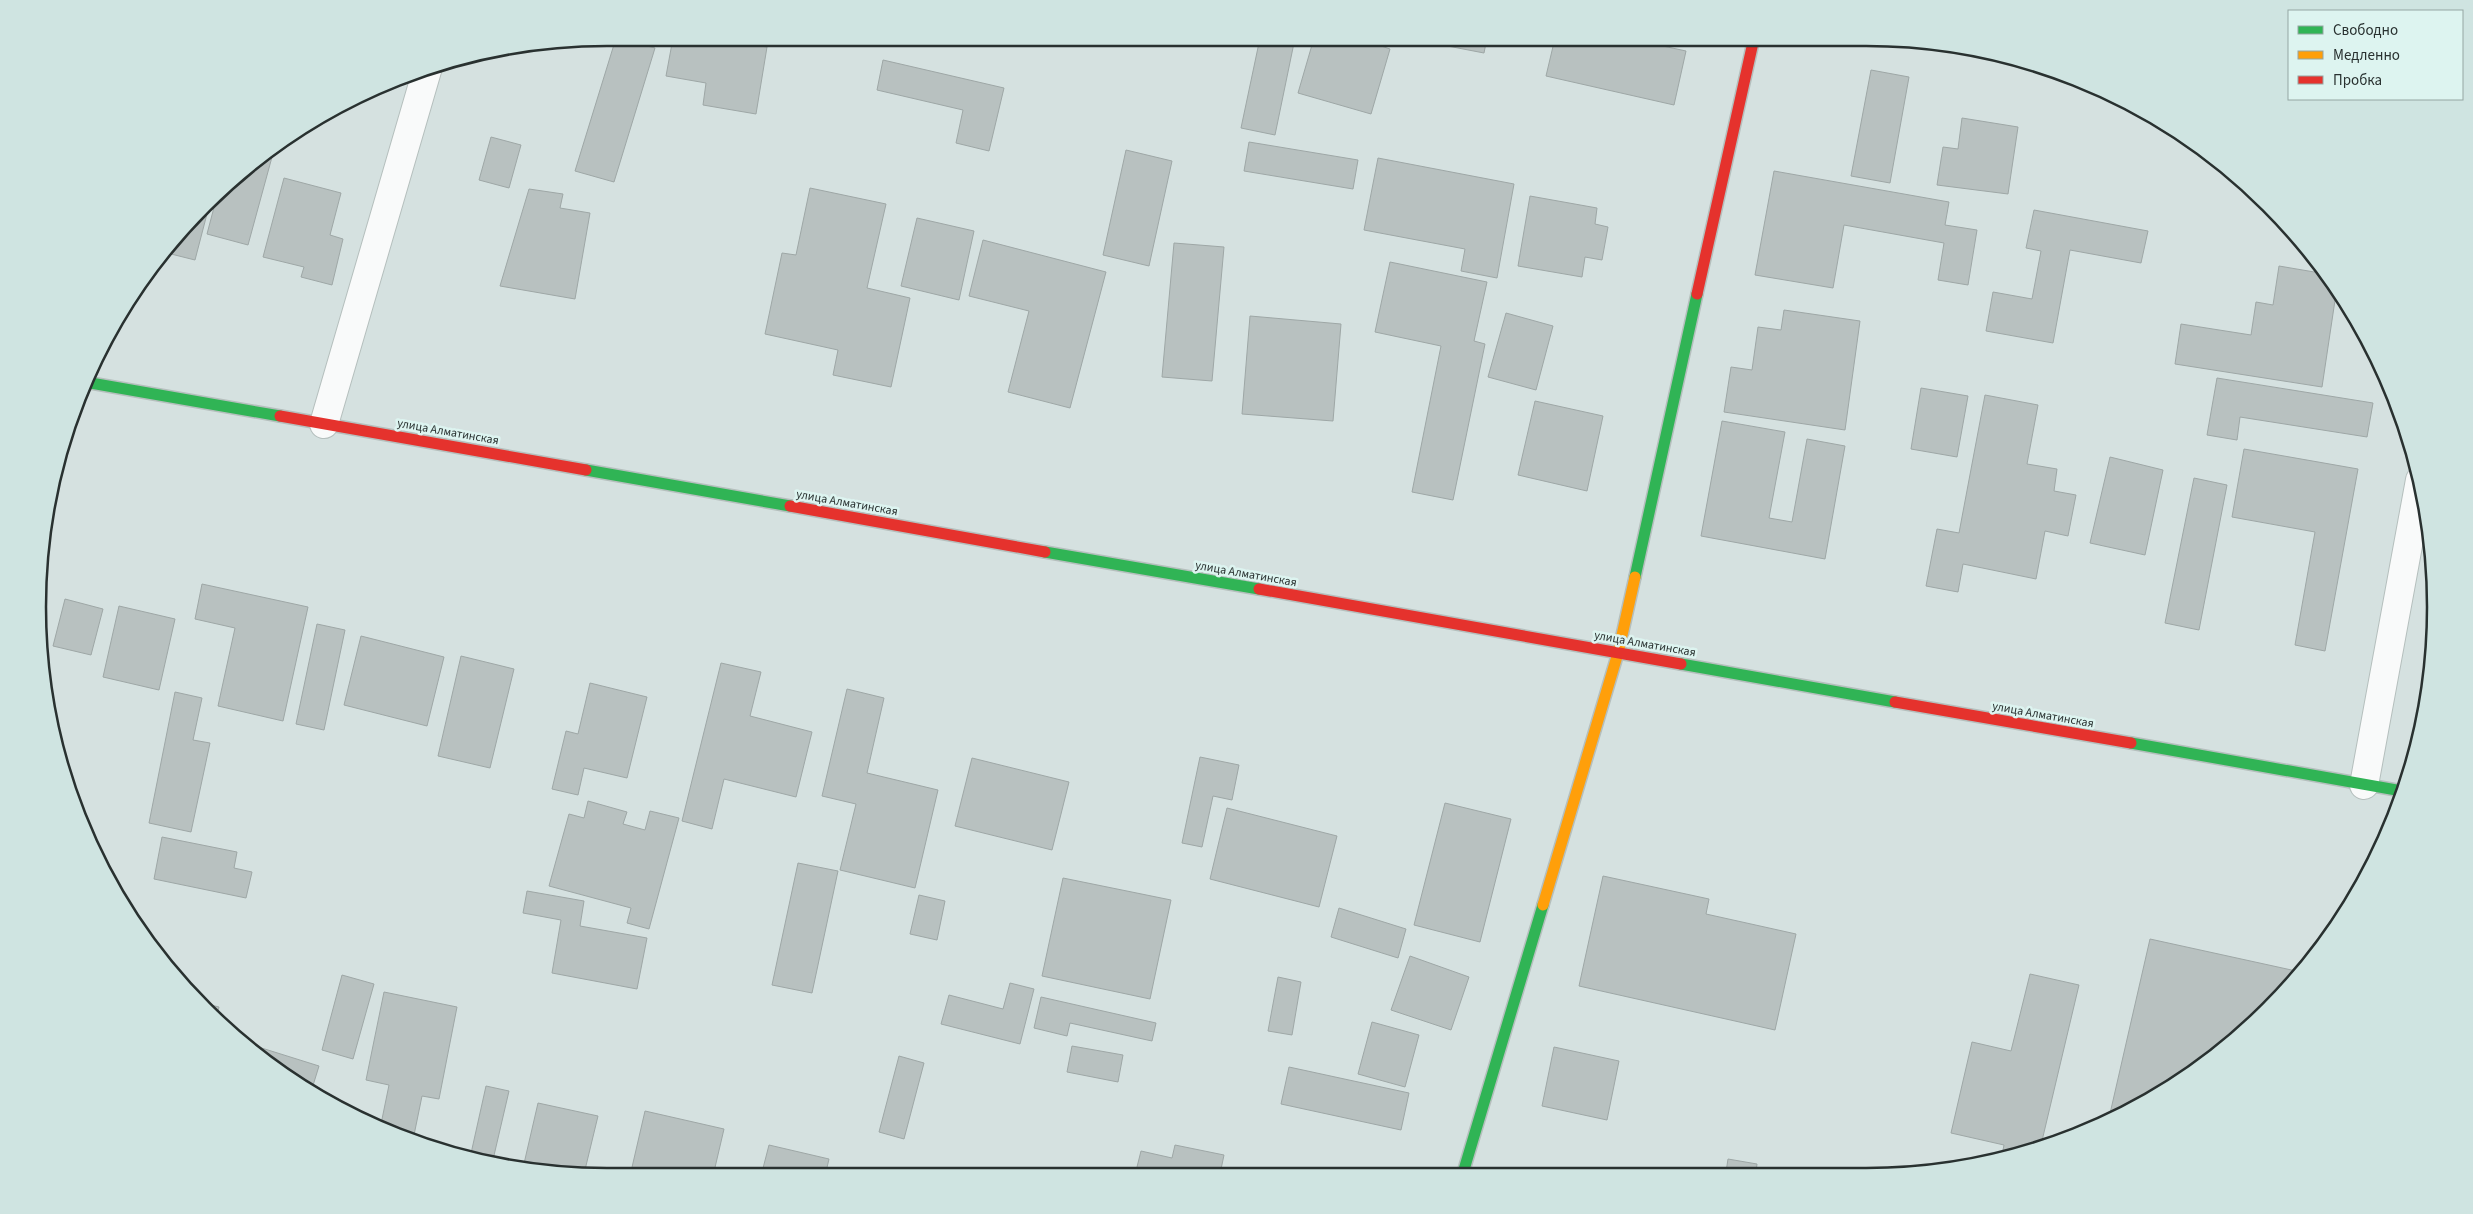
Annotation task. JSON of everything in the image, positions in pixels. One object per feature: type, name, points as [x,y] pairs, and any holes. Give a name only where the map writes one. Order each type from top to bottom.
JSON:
[{"type":"street","points":[[1464,1168],[1618,654],[1752,46]]},
{"type":"street","points":[[324,424],[425,77]]},
{"type":"street","name":"улица Алматинская","points":[[93,383],[2396,790]]},
{"type":"street","points":[[2364,785],[2416,500]]},
{"type":"building","points":[[614,46],[647,46],[655,48],[614,182],[575,171]]},
{"type":"building","points":[[672,46],[767,47],[756,114],[703,105],[706,83],[666,76]]},
{"type":"building","points":[[1258,46],[1293,46],[1275,135],[1241,128]]},
{"type":"building","points":[[1312,46],[1381,46],[1390,49],[1371,114],[1298,93]]},
{"type":"building","points":[[1448,46],[1485,46],[1484,53]]},
{"type":"building","points":[[1553,46],[1663,46],[1686,51],[1674,105],[1546,76]]},
{"type":"building","points":[[883,60],[1004,88],[989,151],[956,143],[963,110],[877,90]]},
{"type":"building","points":[[1871,70],[1909,77],[1890,183],[1851,176]]},
{"type":"building","points":[[1962,118],[2018,127],[2008,194],[1937,185],[1943,147],[1958,149]]},
{"type":"building","points":[[491,137],[521,145],[509,188],[479,180]]},
{"type":"building","points":[[1249,142],[1358,160],[1353,189],[1244,171]]},
{"type":"building","points":[[1126,150],[1172,161],[1149,266],[1103,255]]},
{"type":"building","points":[[272,158],[248,245],[207,234],[214,206],[237,185]]},
{"type":"building","points":[[1378,158],[1514,184],[1497,278],[1461,271],[1465,249],[1364,230]]},
{"type":"building","points":[[1774,171],[1949,202],[1945,225],[1977,230],[1968,285],[1938,280],[1944,243],[1844,225],[1833,288],[1755,275]]},
{"type":"building","points":[[284,178],[341,193],[330,235],[343,239],[332,285],[301,277],[304,267],[263,257]]},
{"type":"building","points":[[810,188],[886,204],[867,288],[910,298],[891,387],[833,375],[838,350],[765,334],[782,253],[796,255]]},
{"type":"building","points":[[529,189],[563,194],[560,208],[590,213],[575,299],[500,286]]},
{"type":"building","points":[[1530,196],[1597,208],[1595,224],[1608,227],[1602,260],[1585,257],[1582,277],[1518,266]]},
{"type":"building","points":[[2034,210],[2148,231],[2141,263],[2070,250],[2053,343],[1986,331],[1993,292],[2032,299],[2041,251],[2026,248]]},
{"type":"building","points":[[207,213],[195,260],[171,254]]},
{"type":"building","points":[[917,218],[974,231],[959,300],[901,286]]},
{"type":"building","points":[[983,240],[1106,272],[1070,408],[1008,392],[1029,311],[969,296]]},
{"type":"building","points":[[1174,243],[1224,247],[1212,381],[1162,377]]},
{"type":"building","points":[[1390,262],[1487,282],[1474,341],[1485,344],[1453,500],[1412,492],[1441,346],[1375,332]]},
{"type":"building","points":[[2279,266],[2315,272],[2335,300],[2322,387],[2175,364],[2181,324],[2251,335],[2256,302],[2273,305]]},
{"type":"building","points":[[1784,310],[1860,321],[1845,430],[1724,412],[1731,367],[1752,370],[1758,327],[1781,330]]},
{"type":"building","points":[[1506,313],[1553,326],[1536,390],[1488,377]]},
{"type":"building","points":[[1250,316],[1341,324],[1333,421],[1242,414]]},
{"type":"building","points":[[2217,378],[2373,403],[2367,437],[2240,417],[2237,440],[2207,435]]},
{"type":"building","points":[[1921,388],[1968,396],[1957,457],[1911,449]]},
{"type":"building","points":[[1985,395],[2038,405],[2027,464],[2057,469],[2054,491],[2076,495],[2068,536],[2045,531],[2036,579],[1963,564],[1958,592],[1926,586],[1937,529],[1959,533]]},
{"type":"building","points":[[1535,401],[1603,416],[1587,491],[1518,475]]},
{"type":"building","points":[[1722,421],[1785,432],[1769,518],[1792,522],[1807,439],[1845,446],[1825,559],[1701,536]]},
{"type":"building","points":[[2244,449],[2358,469],[2325,651],[2295,645],[2315,532],[2232,517]]},
{"type":"building","points":[[2110,457],[2163,470],[2145,555],[2090,543]]},
{"type":"building","points":[[2194,478],[2227,485],[2199,630],[2165,623]]},
{"type":"building","points":[[202,584],[308,607],[283,721],[218,706],[235,628],[195,619]]},
{"type":"building","points":[[65,599],[103,609],[91,655],[53,646]]},
{"type":"building","points":[[119,606],[175,619],[159,690],[103,677]]},
{"type":"building","points":[[317,624],[345,630],[324,730],[296,724]]},
{"type":"building","points":[[361,636],[444,657],[427,726],[344,705]]},
{"type":"building","points":[[461,656],[514,669],[490,768],[438,756]]},
{"type":"building","points":[[721,663],[761,672],[750,716],[812,732],[796,797],[724,779],[712,829],[682,821]]},
{"type":"building","points":[[590,683],[647,697],[627,778],[584,768],[578,795],[552,789],[566,731],[578,734]]},
{"type":"building","points":[[847,689],[884,698],[867,773],[938,790],[915,888],[840,870],[856,804],[822,796]]},
{"type":"building","points":[[175,692],[202,698],[193,740],[210,743],[191,832],[149,823]]},
{"type":"building","points":[[1200,757],[1239,765],[1232,800],[1213,796],[1202,847],[1182,843]]},
{"type":"building","points":[[972,758],[1069,782],[1052,850],[955,826]]},
{"type":"building","points":[[588,801],[627,812],[623,824],[645,830],[650,811],[679,818],[649,929],[627,923],[631,908],[549,886],[569,814],[584,818]]},
{"type":"building","points":[[1445,803],[1511,819],[1480,942],[1414,925]]},
{"type":"building","points":[[1227,808],[1337,836],[1319,907],[1210,879]]},
{"type":"building","points":[[162,837],[237,852],[234,868],[252,872],[246,898],[154,879]]},
{"type":"building","points":[[798,863],[838,871],[812,993],[772,985]]},
{"type":"building","points":[[1603,876],[1709,899],[1706,914],[1796,934],[1775,1030],[1579,986]]},
{"type":"building","points":[[1063,878],[1171,900],[1150,999],[1042,976]]},
{"type":"building","points":[[527,891],[584,901],[580,926],[647,938],[637,989],[552,973],[561,920],[523,913]]},
{"type":"building","points":[[919,895],[945,901],[937,940],[910,934]]},
{"type":"building","points":[[1339,908],[1406,929],[1398,958],[1331,937]]},
{"type":"building","points":[[2150,939],[2293,970],[2263,1004],[2207,1052],[2146,1093],[2110,1112]]},
{"type":"building","points":[[1410,956],[1469,977],[1451,1030],[1391,1010]]},
{"type":"building","points":[[2030,974],[2079,985],[2042,1139],[2003,1151],[2004,1145],[1951,1133],[1972,1042],[2011,1051]]},
{"type":"building","points":[[342,975],[374,984],[353,1059],[322,1050]]},
{"type":"building","points":[[1278,977],[1301,982],[1292,1035],[1268,1031]]},
{"type":"building","points":[[1010,983],[1034,989],[1020,1044],[941,1024],[949,995],[1003,1009]]},
{"type":"building","points":[[384,992],[457,1007],[439,1099],[422,1096],[414,1133],[382,1120],[389,1085],[366,1080]]},
{"type":"building","points":[[1041,997],[1156,1023],[1152,1041],[1070,1023],[1067,1036],[1034,1028]]},
{"type":"building","points":[[211,1005],[219,1007],[218,1011]]},
{"type":"building","points":[[1372,1022],[1419,1035],[1405,1087],[1358,1074]]},
{"type":"building","points":[[1072,1046],[1123,1055],[1118,1082],[1067,1072]]},
{"type":"building","points":[[1554,1047],[1619,1061],[1607,1120],[1542,1106]]},
{"type":"building","points":[[261,1048],[319,1066],[313,1084]]},
{"type":"building","points":[[899,1056],[924,1063],[904,1139],[879,1132]]},
{"type":"building","points":[[1289,1067],[1409,1093],[1401,1130],[1281,1104]]},
{"type":"building","points":[[486,1086],[509,1091],[494,1156],[472,1151]]},
{"type":"building","points":[[538,1103],[598,1116],[586,1167],[525,1161]]},
{"type":"building","points":[[645,1111],[724,1129],[715,1168],[632,1168]]},
{"type":"building","points":[[769,1145],[829,1159],[827,1168],[763,1168]]},
{"type":"building","points":[[1175,1145],[1224,1155],[1221,1168],[1137,1168],[1141,1151],[1172,1158]]},
{"type":"building","points":[[1728,1159],[1757,1164],[1756,1168],[1727,1168]]},
{"type":"traffic: fast","points":[[1635,577],[1697,294]]},
{"type":"traffic: fast","points":[[93,383],[280,416]]},
{"type":"traffic: fast","points":[[586,470],[790,506]]},
{"type":"traffic: fast","points":[[1045,552],[1259,589]]},
{"type":"traffic: fast","points":[[1681,664],[1895,702]]},
{"type":"traffic: fast","points":[[2131,743],[2396,790]]},
{"type":"traffic: fast","points":[[1464,1168],[1543,905]]},
{"type":"traffic: slow","points":[[1543,905],[1618,653],[1635,577]]},
{"type":"traffic: jam","points":[[1697,294],[1752,46]]},
{"type":"traffic: jam","points":[[280,416],[586,470]]},
{"type":"traffic: jam","points":[[790,506],[1045,552]]},
{"type":"traffic: jam","points":[[1259,589],[1681,664]]},
{"type":"traffic: jam","points":[[1895,702],[2131,743]]}]
